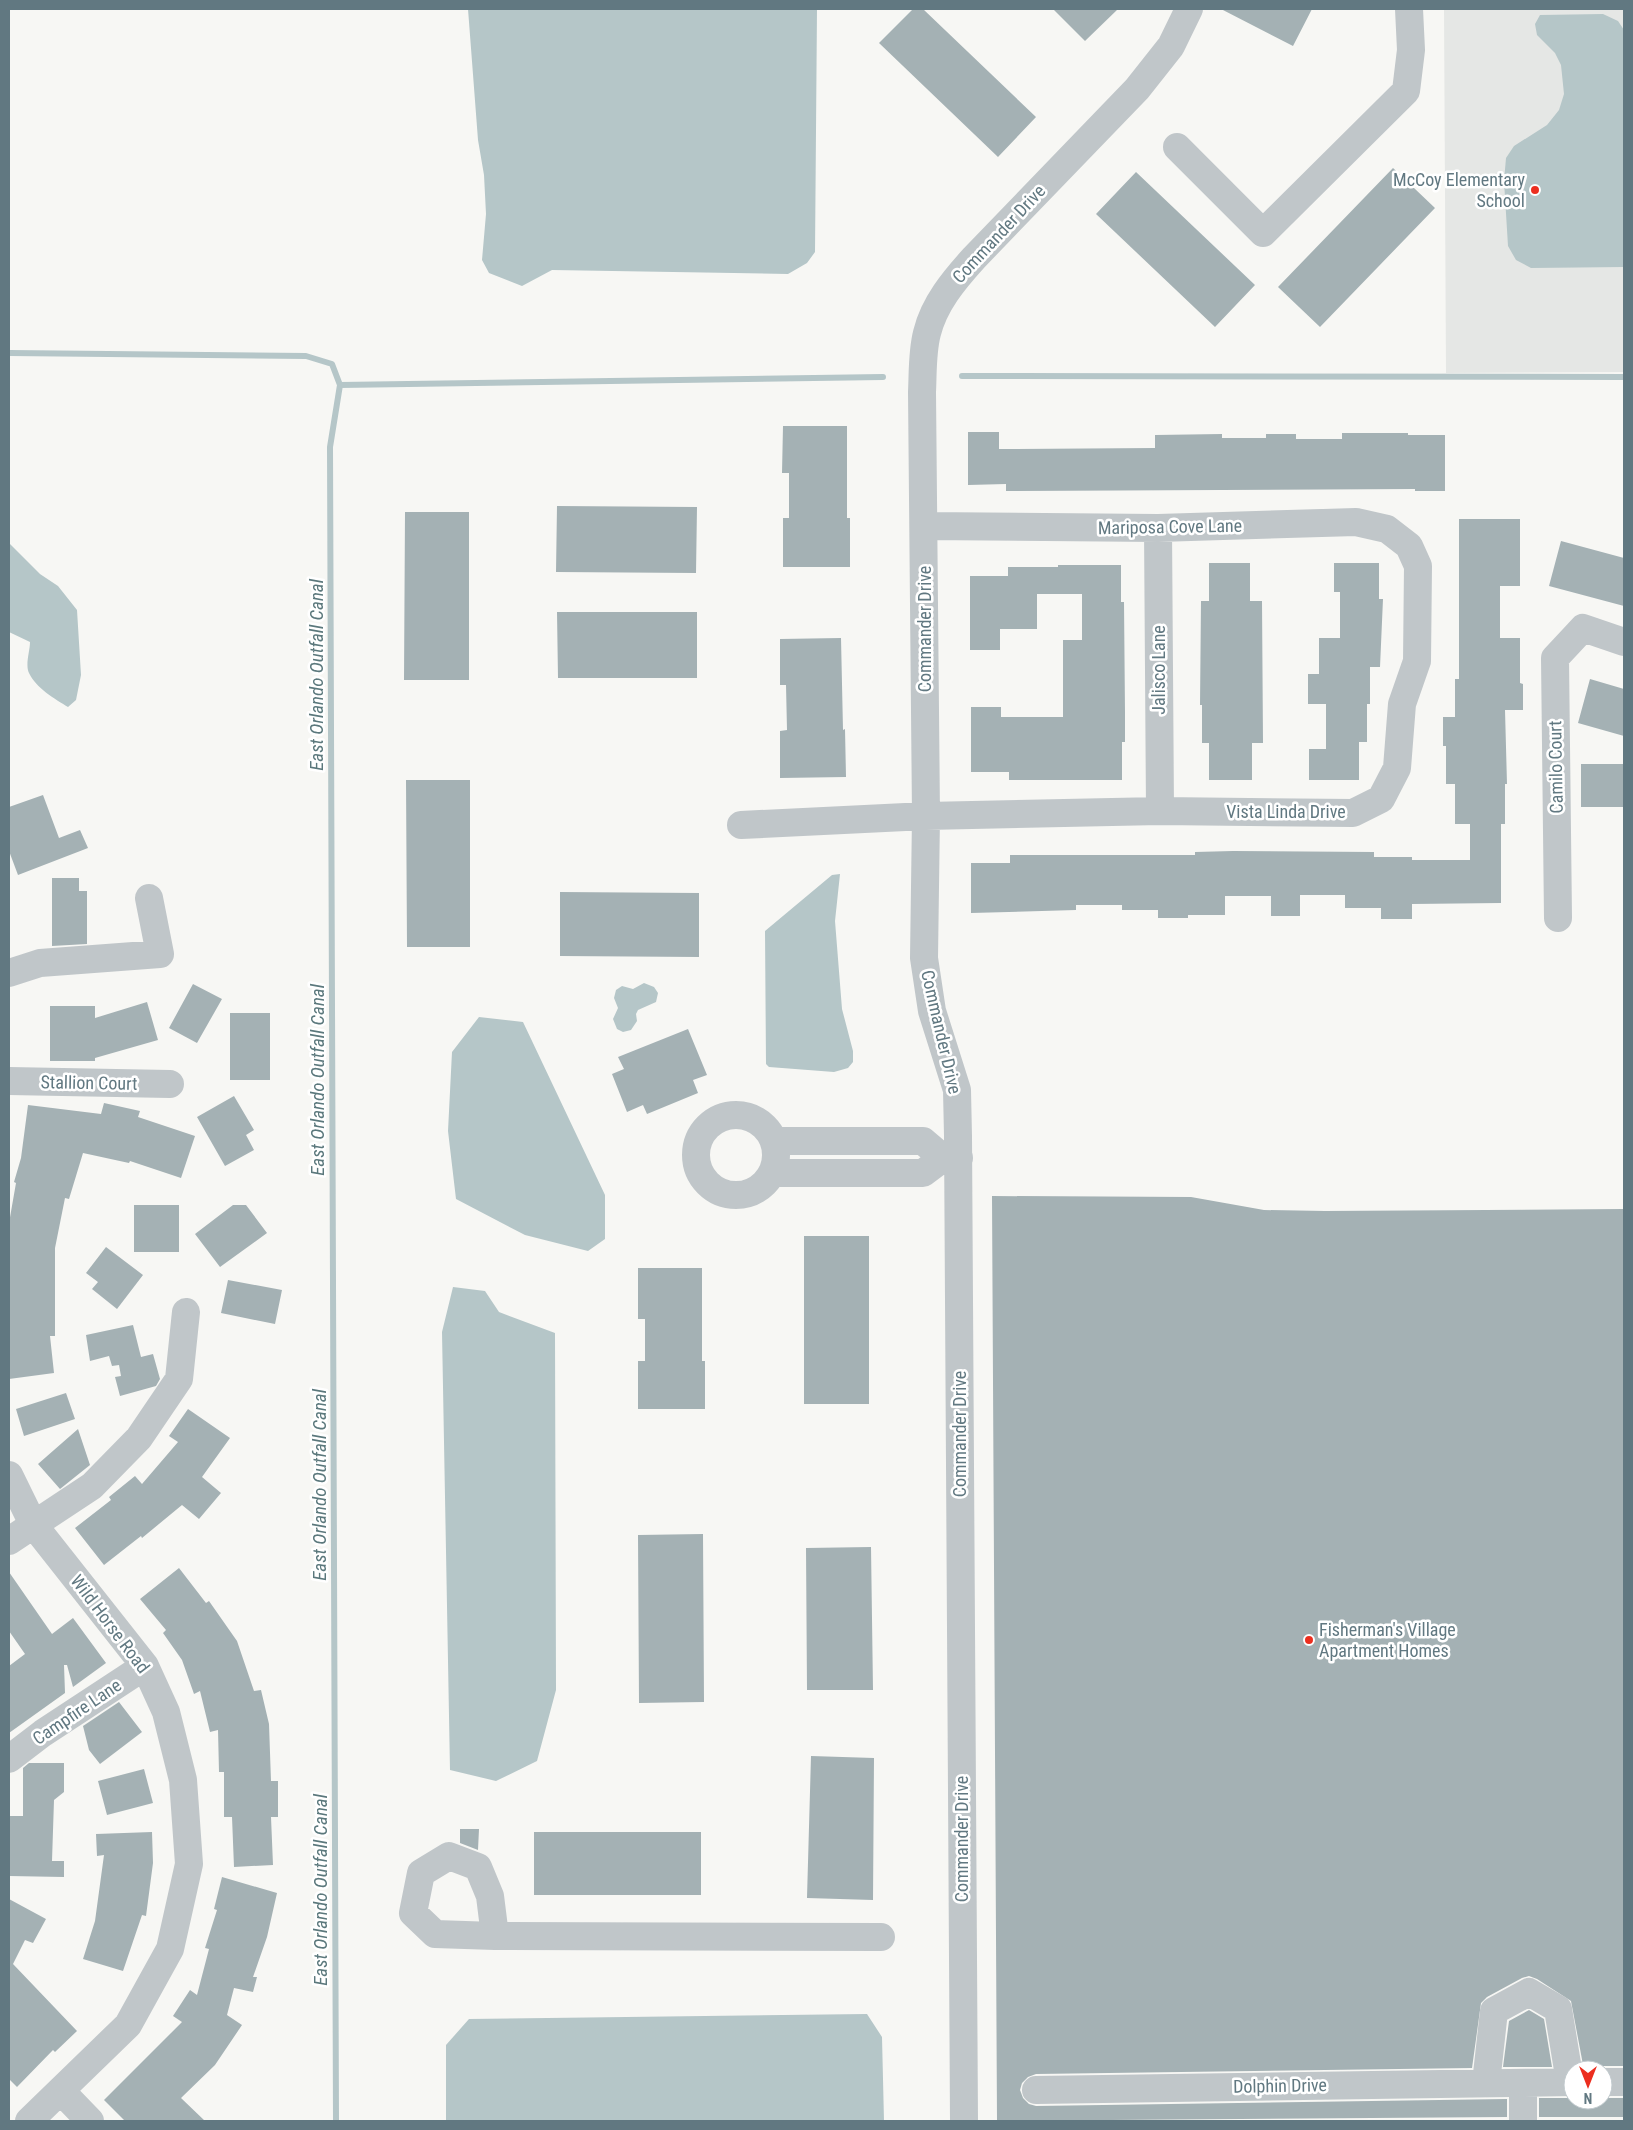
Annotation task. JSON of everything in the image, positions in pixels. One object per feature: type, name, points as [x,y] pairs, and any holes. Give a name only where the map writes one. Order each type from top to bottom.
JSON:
[{"type":"street","name":"Commander Drive","points":[[964,2121],[951,1158],[957,1090],[932,1011],[924,958],[926,816],[923,366],[927,333],[936,309],[952,283],[1137,89],[1171,46],[1189,9]]},
{"type":"street","points":[[1177,147],[1263,232],[1406,91],[1411,50],[1409,9]]},
{"type":"street","name":"Mariposa Cove Lane","points":[[924,526],[1158,528],[1356,522],[1387,529],[1409,546]]},
{"type":"street","name":"Jalisco Lane","points":[[1158,528],[1160,811]]},
{"type":"street","name":"Vista Linda Drive","points":[[741,824],[926,816],[1160,811],[1352,813],[1381,799],[1397,768],[1402,704],[1417,661],[1418,566],[1409,546]]},
{"type":"street","name":"Camilo Court","points":[[1558,918],[1555,658],[1583,628],[1624,642]]},
{"type":"street","points":[[9,973],[40,963],[160,954],[149,898]]},
{"type":"street","name":"Stallion Court","points":[[9,1081],[170,1084]]},
{"type":"street","points":[[724,1117],[751,1117],[768,1130],[774,1141],[775,1167],[769,1179],[760,1188],[748,1194],[722,1193],[710,1186],[701,1175],[696,1162],[696,1149],[701,1136],[708,1126],[724,1117]]},
{"type":"street","points":[[772,1173],[923,1173],[951,1158],[923,1140],[774,1141]]},
{"type":"street","points":[[9,1541],[92,1486],[139,1438],[179,1379],[186,1312]]},
{"type":"street","name":"Wild Horse Road","points":[[9,1475],[33,1524],[145,1666],[166,1712],[183,1780],[189,1864],[170,1949],[128,2025],[29,2121]]},
{"type":"street","name":"Campfire Lane","points":[[9,1759],[43,1733],[145,1666]]},
{"type":"street","points":[[495,1936],[881,1937]]},
{"type":"street","points":[[1486,2083],[1494,2011],[1529,1992],[1558,2009],[1567,2060]]},
{"type":"street","name":"Dolphin Drive","points":[[1036,2090],[1563,2082]]},
{"type":"street","points":[[1523,2083],[1523,2121]]},
{"type":"street","points":[[61,2091],[90,2121]]},
{"type":"shaded area","points":[[468,9],[817,9],[815,252],[807,263],[788,274],[552,270],[522,286],[489,273],[482,260],[486,214],[484,175],[478,140]]},
{"type":"shaded area","name":"McCoy Elementary School","points":[[1444,9],[1624,9],[1624,372],[1446,373]]},
{"type":"shaded area","points":[[1603,14],[1618,21],[1624,30],[1624,267],[1531,268],[1516,260],[1508,246],[1504,181],[1506,158],[1514,146],[1547,125],[1559,110],[1564,94],[1561,65],[1555,53],[1537,35],[1535,24],[1540,15]]},
{"type":"shaded area","points":[[9,543],[40,574],[58,586],[77,610],[81,675],[76,700],[68,707],[36,684],[27,666],[30,642],[9,632]]},
{"type":"shaded area","points":[[840,874],[835,921],[842,1009],[853,1051],[853,1062],[848,1068],[834,1072],[769,1067],[766,1064],[765,931],[832,875]]},
{"type":"shaded area","points":[[644,983],[654,987],[658,993],[656,1002],[638,1010],[636,1014],[637,1021],[631,1030],[623,1032],[617,1029],[613,1019],[618,1008],[614,998],[616,990],[622,986],[633,989]]},
{"type":"shaded area","points":[[479,1017],[523,1022],[605,1195],[605,1239],[588,1251],[525,1235],[456,1199],[448,1131],[452,1052]]},
{"type":"shaded area","points":[[453,1287],[485,1291],[499,1312],[555,1333],[556,1690],[537,1761],[496,1781],[450,1770],[442,1332]]},
{"type":"shaded area","points":[[867,2014],[882,2037],[884,2121],[446,2121],[446,2045],[469,2019]]},
{"type":"building","points":[[913,9],[923,9],[1036,117],[998,157],[879,43]]},
{"type":"building","points":[[1053,9],[1118,9],[1085,41]]},
{"type":"building","points":[[1221,9],[1312,9],[1293,46]]},
{"type":"building","points":[[1393,168],[1435,208],[1320,327],[1278,287]]},
{"type":"building","points":[[1136,172],[1255,285],[1215,327],[1096,214]]},
{"type":"building","points":[[783,426],[847,426],[847,518],[850,518],[850,567],[783,567],[783,518],[789,518],[789,473],[782,473]]},
{"type":"building","points":[[968,432],[999,432],[999,449],[1155,448],[1155,435],[1222,434],[1222,438],[1266,438],[1266,434],[1296,434],[1296,439],[1342,439],[1342,433],[1445,435],[1445,491],[1415,491],[1415,489],[1006,491],[1006,484],[968,485]]},
{"type":"building","points":[[557,506],[697,507],[696,573],[556,572]]},
{"type":"building","points":[[405,512],[469,512],[469,680],[404,680]]},
{"type":"building","points":[[1459,519],[1520,519],[1520,586],[1500,586],[1500,638],[1520,638],[1520,683],[1523,684],[1523,710],[1505,710],[1507,784],[1505,784],[1505,824],[1501,824],[1501,903],[1412,904],[1412,919],[1381,919],[1381,908],[1345,908],[1345,895],[1300,895],[1300,916],[1271,916],[1271,896],[1225,896],[1225,915],[1188,915],[1188,918],[1158,918],[1158,910],[1122,910],[1122,905],[1076,905],[1076,910],[971,913],[971,863],[1010,863],[1010,855],[1195,855],[1195,852],[1233,851],[1374,852],[1374,857],[1412,857],[1412,860],[1470,860],[1470,824],[1455,824],[1455,784],[1446,784],[1446,746],[1443,746],[1443,717],[1455,717],[1455,679],[1459,679]]},
{"type":"building","points":[[1561,541],[1624,558],[1624,606],[1549,586]]},
{"type":"building","points":[[1209,563],[1250,563],[1250,601],[1262,601],[1263,743],[1252,743],[1252,780],[1209,780],[1209,743],[1202,743],[1202,705],[1200,705],[1201,601],[1209,601]]},
{"type":"building","points":[[1334,563],[1379,563],[1379,599],[1383,599],[1380,667],[1370,667],[1370,704],[1367,704],[1367,742],[1359,742],[1359,780],[1309,780],[1309,749],[1326,749],[1326,704],[1308,704],[1308,674],[1319,674],[1319,638],[1340,638],[1340,592],[1334,592]]},
{"type":"building","points":[[1058,565],[1121,565],[1121,602],[1124,602],[1125,713],[1125,742],[1122,742],[1122,780],[1009,780],[1009,772],[971,772],[971,707],[1001,707],[1001,717],[1063,717],[1063,640],[1082,640],[1082,594],[1037,594],[1037,629],[1000,629],[1000,650],[970,650],[970,576],[1008,576],[1008,567],[1058,567]]},
{"type":"building","points":[[557,612],[697,612],[697,678],[558,678]]},
{"type":"building","points":[[841,638],[846,777],[780,778],[780,731],[787,730],[786,685],[780,685],[780,639]]},
{"type":"building","points":[[1590,679],[1624,689],[1624,736],[1578,723]]},
{"type":"building","points":[[1581,764],[1624,764],[1624,807],[1581,807]]},
{"type":"building","points":[[406,780],[470,780],[470,947],[407,947]]},
{"type":"building","points":[[43,795],[59,838],[80,830],[88,848],[18,875],[9,851],[9,807]]},
{"type":"building","points":[[52,878],[79,878],[79,891],[87,891],[87,944],[52,946]]},
{"type":"building","points":[[560,892],[699,893],[699,957],[560,956]]},
{"type":"building","points":[[193,984],[222,999],[197,1043],[169,1028]]},
{"type":"building","points":[[147,1002],[158,1040],[95,1058],[95,1061],[50,1061],[50,1006],[95,1006],[95,1018]]},
{"type":"building","points":[[230,1013],[270,1013],[270,1080],[230,1080]]},
{"type":"building","points":[[688,1029],[707,1075],[693,1080],[698,1093],[647,1114],[643,1105],[627,1112],[612,1074],[624,1069],[618,1057]]},
{"type":"building","points":[[234,1096],[254,1130],[246,1135],[254,1150],[225,1166],[197,1117]]},
{"type":"building","points":[[104,1103],[140,1111],[138,1117],[195,1136],[181,1178],[130,1161],[129,1163],[83,1153],[69,1199],[65,1198],[55,1248],[55,1336],[50,1336],[54,1373],[9,1379],[9,1223],[16,1183],[14,1182],[21,1158],[28,1105],[101,1114]]},
{"type":"building","name":"Fisherman's Village Apartment Homes","points":[[992,1196],[1191,1197],[1264,1210],[1624,1209],[1624,2066],[1613,2066],[1613,2060],[1582,2060],[1571,2001],[1537,1979],[1529,1976],[1487,1997],[1481,2003],[1472,2068],[1036,2074],[1028,2077],[1022,2083],[1020,2090],[1023,2098],[1029,2104],[1036,2106],[1507,2099],[1507,2117],[997,2121]]},
{"type":"building","points":[[134,1205],[179,1205],[179,1252],[134,1252]]},
{"type":"building","points":[[233,1205],[246,1205],[267,1233],[220,1267],[195,1234]]},
{"type":"building","points":[[804,1236],[869,1236],[869,1404],[804,1404]]},
{"type":"building","points":[[106,1247],[143,1275],[117,1309],[92,1289],[98,1282],[86,1273]]},
{"type":"building","points":[[638,1268],[702,1268],[702,1361],[705,1361],[705,1409],[638,1409],[638,1361],[645,1361],[645,1319],[638,1319]]},
{"type":"building","points":[[228,1280],[282,1290],[275,1324],[221,1313]]},
{"type":"building","points":[[133,1325],[141,1357],[153,1354],[160,1379],[156,1386],[120,1396],[115,1377],[121,1376],[119,1365],[112,1366],[109,1356],[90,1361],[86,1335]]},
{"type":"building","points":[[66,1393],[75,1419],[24,1436],[16,1409]]},
{"type":"building","points":[[188,1409],[230,1438],[202,1477],[221,1493],[199,1519],[182,1505],[142,1538],[141,1536],[104,1565],[75,1528],[111,1500],[109,1497],[135,1476],[142,1484],[178,1442],[169,1436]]},
{"type":"building","points":[[78,1429],[90,1465],[60,1489],[38,1464]]},
{"type":"building","points":[[703,1534],[704,1702],[639,1703],[638,1535]]},
{"type":"building","points":[[871,1547],[873,1690],[807,1690],[806,1548]]},
{"type":"building","points":[[179,1568],[206,1603],[209,1601],[237,1641],[254,1691],[261,1690],[269,1724],[271,1781],[278,1781],[278,1817],[271,1817],[273,1865],[234,1867],[232,1817],[224,1817],[224,1772],[219,1772],[218,1730],[210,1732],[200,1691],[194,1694],[182,1660],[163,1633],[166,1630],[140,1599]]},
{"type":"building","points":[[9,1572],[52,1634],[73,1618],[106,1663],[73,1687],[67,1665],[64,1665],[65,1693],[9,1733],[9,1666],[25,1654],[9,1631]]},
{"type":"building","points":[[119,1702],[142,1732],[100,1764],[89,1750],[83,1726]]},
{"type":"building","points":[[811,1756],[874,1758],[873,1900],[807,1898]]},
{"type":"building","points":[[29,1763],[64,1763],[64,1792],[54,1800],[52,1861],[64,1861],[64,1877],[9,1876],[9,1816],[23,1816],[23,1768]]},
{"type":"building","points":[[144,1769],[153,1803],[107,1815],[98,1781]]},
{"type":"building","points":[[460,1829],[479,1829],[478,1850],[460,1843]]},
{"type":"building","points":[[152,1832],[153,1863],[146,1916],[142,1915],[123,1971],[83,1959],[95,1921],[104,1855],[97,1856],[96,1834]]},
{"type":"building","points":[[534,1832],[701,1832],[701,1895],[534,1895]]},
{"type":"building","points":[[222,1877],[277,1893],[267,1937],[253,1977],[257,1977],[253,1992],[234,1988],[227,2015],[242,2025],[215,2065],[181,2098],[205,2121],[125,2121],[104,2100],[182,2022],[173,2016],[190,1990],[197,1995],[209,1949],[205,1948],[217,1910],[214,1909]]},
{"type":"building","points":[[9,1899],[46,1919],[33,1943],[25,1940],[13,1964],[77,2031],[55,2052],[53,2050],[17,2087],[9,2079]]},
{"type":"building","points":[[1529,2010],[1544,2019],[1552,2067],[1503,2067],[1509,2021]]},
{"type":"building","points":[[1539,2098],[1563,2098],[1563,2110],[1613,2110],[1613,2098],[1624,2098],[1624,2117],[1539,2117]]},
{"type":"waterway","name":"East Orlando Outfall Canal","points":[[9,353],[306,356],[332,364],[340,385],[330,447],[336,2121]]},
{"type":"waterway","points":[[962,376],[1624,377]]},
{"type":"waterway","points":[[340,385],[883,377]]},
{"type":"place","name":"McCoy Elementary School","points":[[1535,190]]},
{"type":"place","name":"Fisherman's Village Apartment Homes","points":[[1309,1640]]}]
